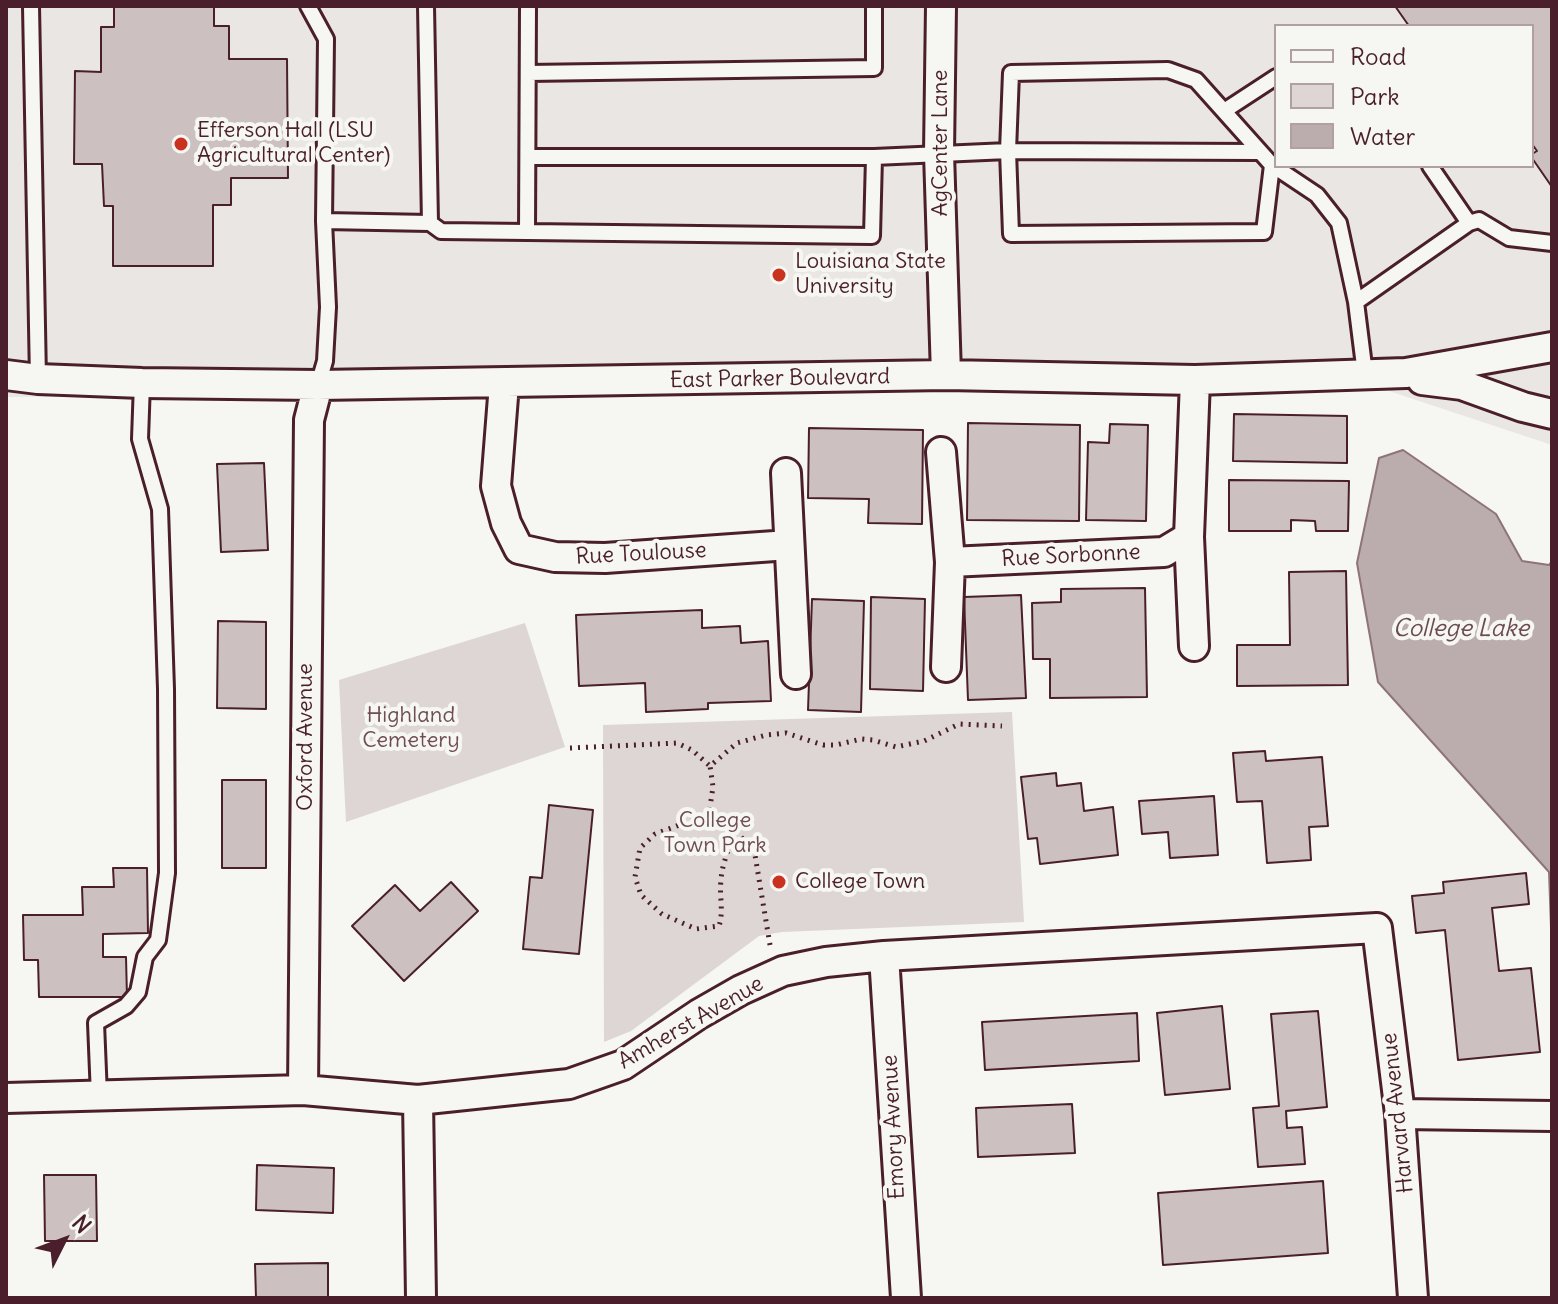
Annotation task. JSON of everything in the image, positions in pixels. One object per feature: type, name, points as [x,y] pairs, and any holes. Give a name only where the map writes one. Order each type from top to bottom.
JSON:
[{"type":"street","name":"AgCenter Lane","points":[[941,6],[939,153],[946,375]]},
{"type":"street","name":"East Parker Boulevard","points":[[6,375],[142,383],[318,385],[946,375],[1195,380],[1406,373],[1552,347]]},
{"type":"street","points":[[1365,374],[1462,385],[1552,414]]},
{"type":"street","points":[[1194,646],[1189,537],[1195,380]]},
{"type":"street","name":"Rue Toulouse","points":[[504,384],[496,486],[506,523],[519,549],[555,557],[605,558],[789,545]]},
{"type":"street","name":"Oxford Avenue","points":[[303,1090],[309,420],[318,385]]},
{"type":"street","points":[[941,452],[950,562],[946,667]]},
{"type":"street","points":[[786,473],[796,674]]},
{"type":"street","name":"Rue Sorbonne","points":[[950,562],[1164,552],[1189,537]]},
{"type":"street","name":"Amherst Avenue","points":[[6,1098],[303,1090],[418,1100],[569,1084],[623,1065],[713,1006],[783,971],[826,962],[884,956],[1377,928]]},
{"type":"street","name":"Harvard Avenue","points":[[1377,928],[1400,1114],[1413,1298]]},
{"type":"street","name":"Emory Avenue","points":[[884,956],[906,1298]]},
{"type":"street","points":[[418,1100],[421,1298]]},
{"type":"street","points":[[1400,1114],[1552,1116]]},
{"type":"lane","points":[[31,6],[38,379]]},
{"type":"lane","points":[[308,6],[326,39],[324,221],[328,307],[325,361],[318,385]]},
{"type":"lane","points":[[426,6],[430,223]]},
{"type":"lane","points":[[527,232],[528,6]]},
{"type":"lane","points":[[528,73],[874,68],[874,6]]},
{"type":"lane","points":[[1168,70],[1196,80],[1272,165],[1264,232],[1011,234],[1008,151],[1011,73],[1168,70]]},
{"type":"lane","points":[[1224,111],[1274,78]]},
{"type":"lane","points":[[528,157],[874,157],[1008,151],[1259,152]]},
{"type":"lane","points":[[324,221],[430,223],[441,231],[872,236],[874,157]]},
{"type":"lane","points":[[1276,168],[1317,195],[1339,223],[1356,302],[1365,374]]},
{"type":"lane","points":[[1431,168],[1469,223]]},
{"type":"lane","points":[[1356,302],[1469,223],[1479,220],[1509,238],[1552,243]]},
{"type":"lane","points":[[99,1096],[96,1023],[126,1006],[138,992],[145,957],[158,940],[167,873],[166,689],[160,509],[140,439],[142,383]]},
{"type":"path","points":[[710,766],[737,743],[766,735],[786,733],[823,745],[873,740],[896,747],[924,741],[959,724],[1002,726]]},
{"type":"path","points":[[570,748],[677,743],[692,750],[710,766],[713,787],[709,814]]},
{"type":"path","points":[[730,828],[731,844],[720,878],[722,917],[719,926],[696,929],[662,914],[641,895],[635,877],[640,848],[655,834],[709,814],[723,820],[755,855],[767,935],[783,971]]},
{"type":"shaded area","name":"Louisiana State University","points":[[6,6],[1552,6],[1552,445],[1368,384],[6,397]]},
{"type":"green space","name":"Highland Cemetery","points":[[525,623],[565,747],[346,822],[339,680]]},
{"type":"green space","name":"College Town Park","points":[[1012,712],[1024,922],[782,932],[759,936],[631,1031],[604,1042],[603,725]]},
{"type":"water","name":"College Lake","points":[[1403,450],[1496,514],[1522,561],[1549,565],[1552,561],[1552,956],[1549,872],[1378,682],[1357,563],[1379,458]]},
{"type":"building","name":"Efferson Hall (LSU Agricultural Center)","points":[[114,6],[214,6],[214,26],[229,26],[229,59],[287,59],[288,178],[231,178],[231,205],[213,205],[213,266],[113,266],[113,206],[104,206],[102,164],[74,164],[75,71],[101,72],[101,27],[114,27]]},
{"type":"building","points":[[1395,6],[1552,6],[1552,187],[1534,161],[1537,151],[1534,147],[1534,24],[1408,24]]},
{"type":"building","points":[[1234,414],[1347,416],[1347,463],[1233,461]]},
{"type":"building","points":[[968,423],[1080,425],[1079,521],[967,520]]},
{"type":"building","points":[[1110,424],[1148,425],[1146,521],[1086,520],[1088,442],[1109,443]]},
{"type":"building","points":[[809,428],[923,430],[922,524],[868,523],[869,499],[808,498]]},
{"type":"building","points":[[264,463],[268,550],[221,552],[217,464]]},
{"type":"building","points":[[1229,480],[1349,481],[1348,531],[1316,531],[1315,521],[1291,520],[1291,531],[1229,531]]},
{"type":"building","points":[[1346,571],[1348,685],[1237,686],[1237,645],[1290,645],[1289,572]]},
{"type":"building","points":[[1145,588],[1147,697],[1050,698],[1050,659],[1033,659],[1032,603],[1061,602],[1061,589]]},
{"type":"building","points":[[1021,595],[1026,698],[968,700],[964,597]]},
{"type":"building","points":[[871,597],[925,599],[923,691],[870,689]]},
{"type":"building","points":[[812,599],[864,601],[861,712],[808,710]]},
{"type":"building","points":[[702,610],[702,628],[740,626],[741,643],[768,641],[771,701],[708,703],[708,709],[646,712],[645,683],[579,686],[576,615]]},
{"type":"building","points":[[218,621],[266,622],[266,709],[217,708]]},
{"type":"building","points":[[1265,751],[1266,761],[1322,757],[1328,826],[1309,827],[1311,860],[1267,863],[1262,801],[1237,802],[1233,753]]},
{"type":"building","points":[[1056,773],[1057,786],[1081,783],[1084,811],[1113,807],[1118,855],[1040,864],[1037,838],[1028,839],[1021,777]]},
{"type":"building","points":[[222,780],[266,780],[266,868],[222,868]]},
{"type":"building","points":[[1214,796],[1218,855],[1170,858],[1168,832],[1142,834],[1139,801]]},
{"type":"building","points":[[549,805],[593,810],[579,954],[523,949],[530,877],[542,878]]},
{"type":"building","points":[[113,868],[147,868],[148,933],[103,934],[103,957],[126,957],[127,997],[39,997],[38,960],[24,960],[23,915],[83,915],[82,887],[114,887]]},
{"type":"building","points":[[1526,873],[1529,904],[1492,908],[1499,971],[1531,968],[1540,1052],[1458,1060],[1445,930],[1416,933],[1412,896],[1444,893],[1443,882]]},
{"type":"building","points":[[451,882],[478,911],[404,981],[352,926],[395,885],[420,911]]},
{"type":"building","points":[[1222,1006],[1230,1089],[1165,1095],[1157,1013]]},
{"type":"building","points":[[1318,1011],[1327,1107],[1286,1111],[1287,1128],[1302,1127],[1305,1164],[1258,1167],[1253,1108],[1279,1106],[1271,1014]]},
{"type":"building","points":[[1137,1013],[1139,1061],[985,1070],[982,1022]]},
{"type":"building","points":[[1072,1104],[1075,1153],[978,1157],[976,1108]]},
{"type":"building","points":[[257,1165],[334,1168],[333,1213],[256,1210]]},
{"type":"building","points":[[44,1175],[96,1175],[97,1241],[45,1241]]},
{"type":"building","points":[[1323,1181],[1328,1253],[1163,1265],[1158,1193]]},
{"type":"building","points":[[328,1263],[328,1298],[256,1298],[255,1264]]},
{"type":"place","name":"Efferson Hall (LSU Agricultural Center)","points":[[181,144]]},
{"type":"place","name":"Louisiana State University","points":[[779,275]]},
{"type":"place","name":"College Town","points":[[779,882]]}]
